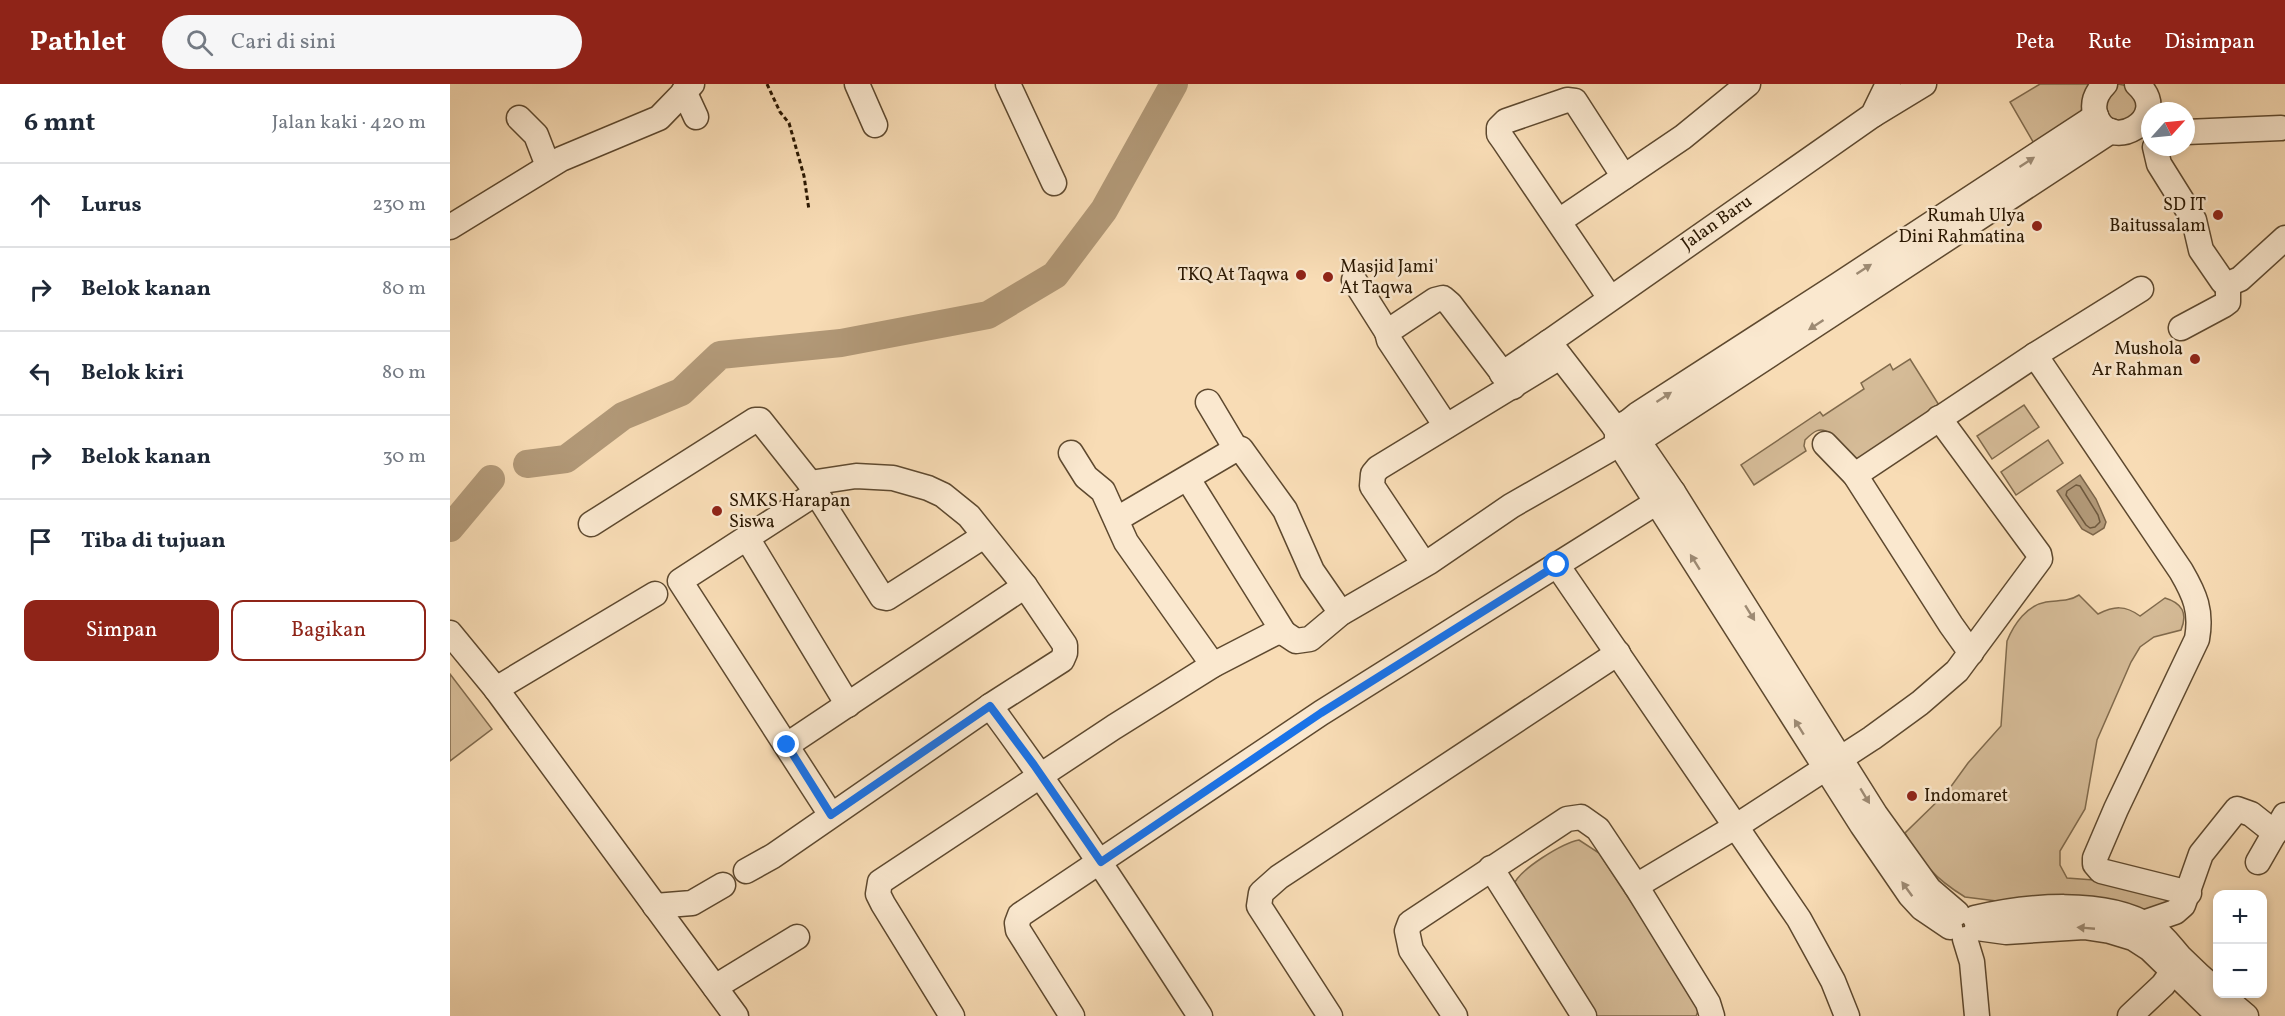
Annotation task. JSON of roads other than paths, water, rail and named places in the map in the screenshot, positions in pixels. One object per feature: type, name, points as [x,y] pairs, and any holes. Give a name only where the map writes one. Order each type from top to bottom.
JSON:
[{"type":"street","points":[[857,84],[875,124]]},
{"type":"street","points":[[1008,84],[1054,183]]},
{"type":"street","points":[[1559,221],[1683,137],[1748,84]]},
{"type":"street","name":"Jalan Baru","points":[[1424,564],[1372,486],[1373,474],[1378,468],[1446,426],[1508,380],[1555,350],[1610,298],[1873,115],[1888,84]]},
{"type":"street","points":[[1873,115],[1924,84]]},
{"type":"street","points":[[2105,84],[2094,102],[2103,123],[2118,133],[2133,130],[2141,125]]},
{"type":"street","points":[[2141,86],[2148,102]]},
{"type":"street","points":[[688,87],[696,117]]},
{"type":"street","points":[[450,227],[548,166],[579,150],[659,118],[688,87]]},
{"type":"street","points":[[1610,298],[1499,134],[1500,128],[1506,121],[1567,100],[1575,101],[1624,177]]},
{"type":"street","points":[[519,118],[536,135],[548,166]]},
{"type":"street","points":[[1188,479],[1284,633],[1296,641],[1310,639],[1341,613],[1424,564],[1511,506],[1845,294],[2103,123]]},
{"type":"street","points":[[2195,132],[2281,128]]},
{"type":"street","points":[[2157,156],[2159,164],[2194,220],[2201,250],[2223,282],[2228,284],[2240,279],[2285,238]]},
{"type":"street","points":[[1354,280],[1387,332],[1389,340],[1446,426]]},
{"type":"street","points":[[2181,328],[2228,302],[2228,284]]},
{"type":"street","points":[[1855,475],[2035,355],[2140,289]]},
{"type":"street","points":[[1387,332],[1415,312],[1443,298],[1508,380]]},
{"type":"street","points":[[1555,350],[1623,436],[1665,497],[1833,763],[1875,814],[1923,881],[1965,925],[1972,962],[1977,1016]]},
{"type":"street","points":[[2035,355],[2181,571],[2195,597],[2200,621],[2197,639],[2116,808],[2095,858],[2095,864],[2101,871],[2189,893]]},
{"type":"street","points":[[1209,402],[1236,449]]},
{"type":"street","points":[[1636,886],[1735,827],[1927,698],[1957,671],[2040,559],[2040,554],[1939,418]]},
{"type":"street","points":[[591,524],[755,420],[760,420],[813,488],[882,597],[887,598],[984,536]]},
{"type":"street","points":[[1825,444],[1855,475],[1971,653]]},
{"type":"street","points":[[1117,519],[1236,449],[1241,449],[1285,510],[1312,571],[1341,613]]},
{"type":"street","points":[[1071,453],[1086,477],[1103,491],[1126,542],[1213,665]]},
{"type":"street","points":[[496,689],[668,588],[747,538],[813,488],[856,476],[893,478],[943,495],[961,509],[1025,586],[1065,645],[1062,660],[990,706],[773,856],[746,871]]},
{"type":"street","points":[[1072,1016],[1018,930],[1017,923],[1020,915],[1321,713],[1665,497]]},
{"type":"street","points":[[747,538],[848,705]]},
{"type":"street","points":[[1557,565],[1798,919],[1833,981],[1847,1016]]},
{"type":"street","points":[[787,745],[1025,586]]},
{"type":"street","points":[[668,588],[787,745],[831,815]]},
{"type":"street","points":[[450,633],[496,689],[736,1016]]},
{"type":"street","points":[[952,1016],[883,904],[878,894],[880,882],[1213,665],[1270,634],[1284,633]]},
{"type":"street","points":[[1330,1016],[1259,906],[1261,893],[1279,877],[1618,653]]},
{"type":"street","points":[[990,706],[1101,862],[1200,1016]]},
{"type":"street","points":[[2134,930],[2175,912],[2184,905],[2201,854],[2236,809],[2280,824],[2258,862]]},
{"type":"street","points":[[1455,1016],[1411,950],[1407,931],[1410,923],[1567,819],[1581,817],[1598,829],[1636,886],[1708,1003],[1712,1016]]},
{"type":"street","points":[[1491,868],[1584,1016]]},
{"type":"street","points":[[655,906],[692,903],[723,885]]},
{"type":"street","points":[[679,938],[692,903]]},
{"type":"street","points":[[1965,925],[2006,932],[2084,927],[2159,934],[2177,966],[2218,1016]]},
{"type":"street","points":[[715,987],[797,937]]},
{"type":"street","points":[[2177,966],[2213,989]]},
{"type":"street","points":[[2130,1016],[2146,1003],[2177,966]]},
{"type":"street","points":[[2225,998],[2246,1016]]},
{"type":"water","points":[[2080,475],[2096,499],[2106,522],[2104,528],[2093,535],[2082,529],[2057,491]]},
{"type":"waterway","points":[[527,464],[566,459],[623,416],[681,392],[720,355],[841,343],[988,315],[1055,275],[1104,210],[1174,84]]},
{"type":"waterway","points":[[450,528],[491,479]]},
{"type":"place","name":"SD IT Baitussalam","points":[[2218,215]]},
{"type":"place","name":"Rumah Ulya Dini Rahmatina","points":[[2037,226]]},
{"type":"place","name":"TKQ At Taqwa","points":[[1301,275]]},
{"type":"place","name":"Masjid Jami' At Taqwa","points":[[1328,277]]},
{"type":"place","name":"Mushola Ar Rahman","points":[[2195,359]]},
{"type":"place","name":"SMKS Harapan Siswa","points":[[717,511]]},
{"type":"place","name":"Indomaret","points":[[1912,796]]}]
